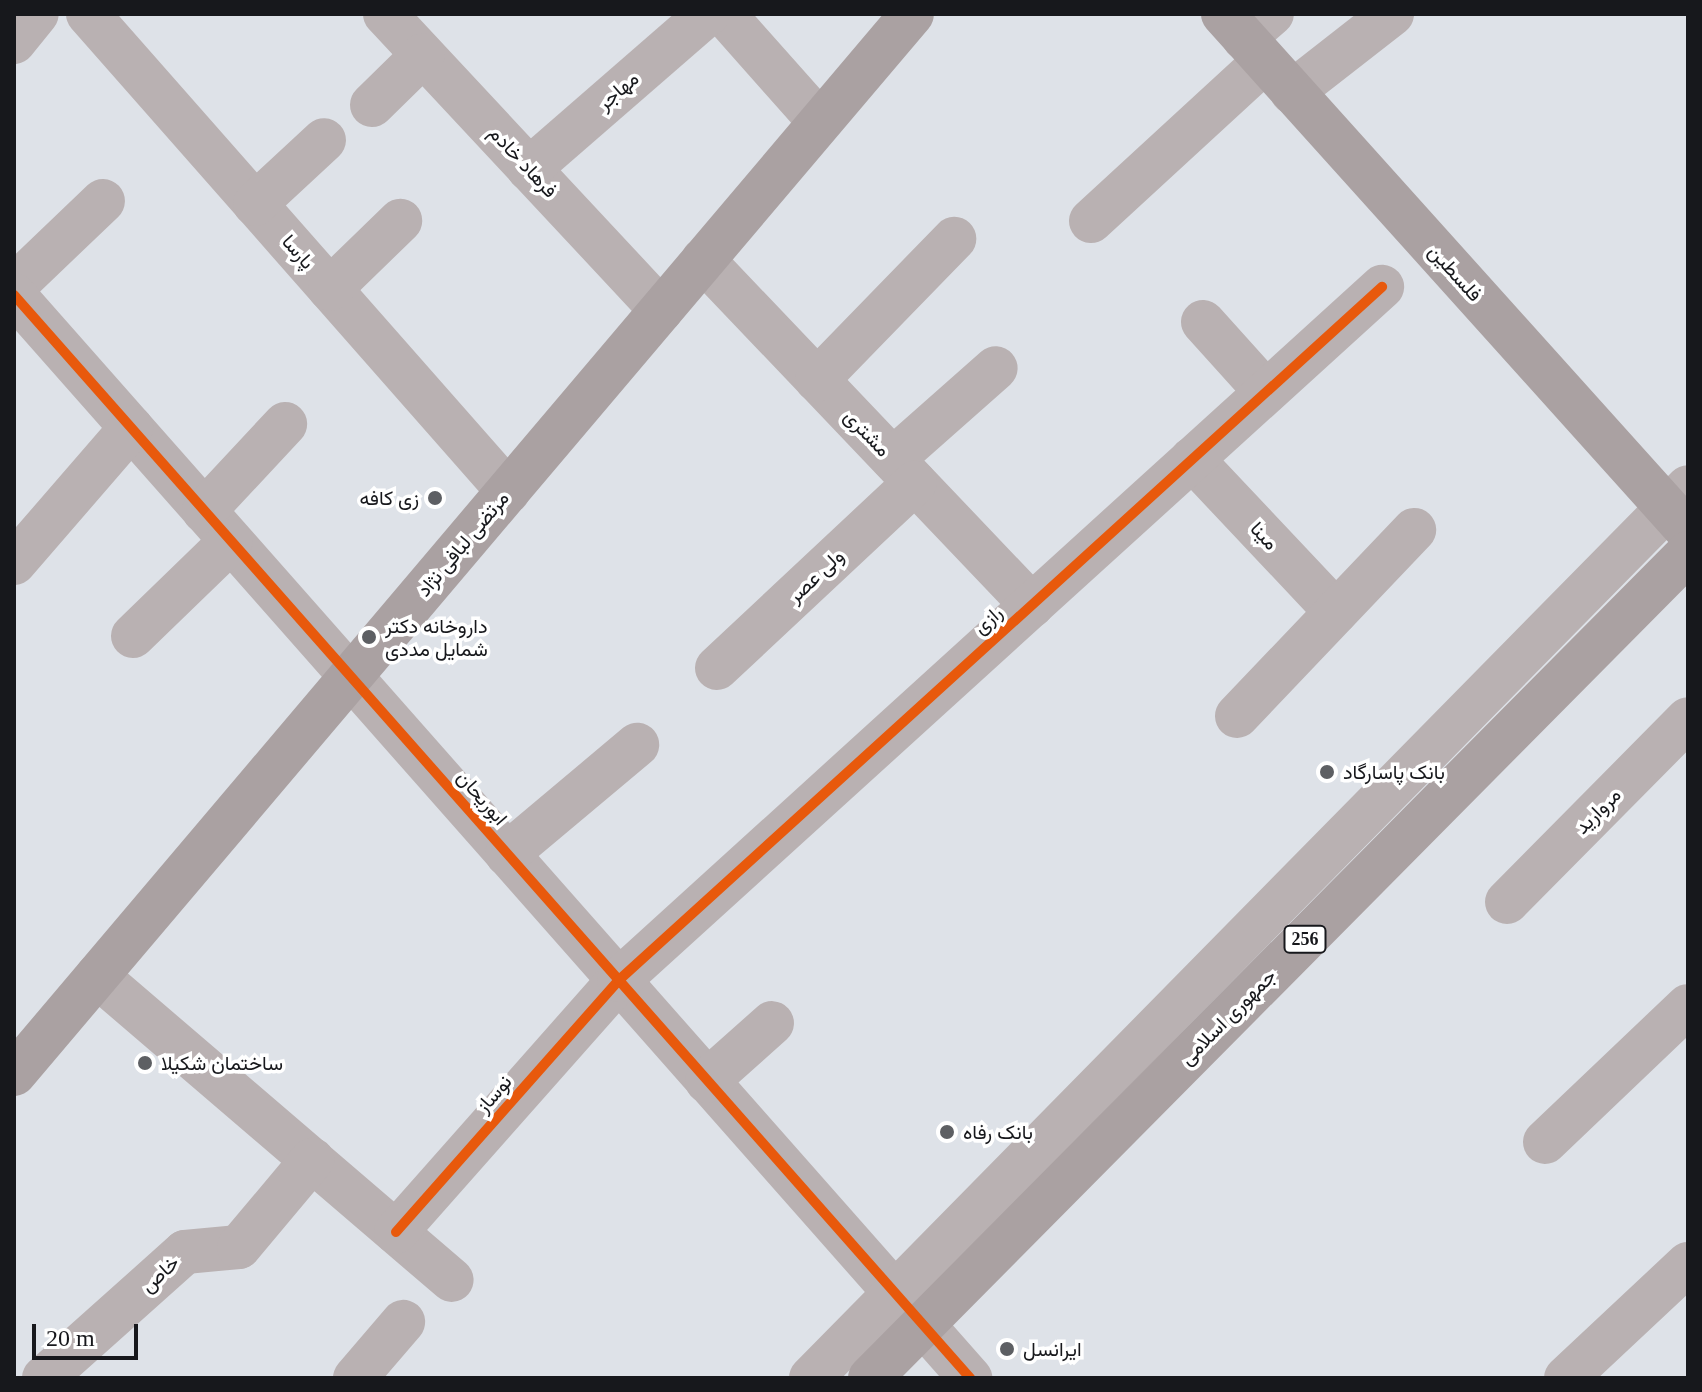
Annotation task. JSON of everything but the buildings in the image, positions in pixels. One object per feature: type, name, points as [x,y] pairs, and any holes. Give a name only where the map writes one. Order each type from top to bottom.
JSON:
[{"type":"main road","name":"مرتضی لبافی نژاد","points":[[14,1074],[912,14]]},
{"type":"main road","name":"فلسطین","points":[[1259,44],[1681,509]]},
{"type":"main road","name":"جمهوری اسلامی","points":[[870,1378],[909,1310],[1688,553]]},
{"type":"street","points":[[14,42],[37,14]]},
{"type":"street","name":"پارسا","points":[[88,14],[508,491]]},
{"type":"street","name":"مهاجر","points":[[529,169],[707,14]]},
{"type":"street","points":[[724,14],[820,122]]},
{"type":"street","points":[[1091,221],[1259,44],[1392,14]]},
{"type":"street","points":[[372,105],[402,27]]},
{"type":"street","name":"فرهاد خادم","points":[[402,27],[661,310]]},
{"type":"street","points":[[255,204],[324,140]]},
{"type":"street","points":[[14,286],[103,201]]},
{"type":"street","points":[[330,289],[400,221]]},
{"type":"street","points":[[817,380],[954,239]]},
{"type":"street","name":"مشتری","points":[[703,260],[1032,605]]},
{"type":"street","name":"رازی","points":[[619,980],[1382,287]]},
{"type":"street","name":"ابوریحان","points":[[14,295],[970,1378]]},
{"type":"street","points":[[1203,322],[1266,392]]},
{"type":"street","name":"ولی عصر","points":[[717,668],[904,471],[996,368]]},
{"type":"street","points":[[133,636],[217,526],[285,424]]},
{"type":"street","points":[[14,563],[131,428]]},
{"type":"street","name":"مینا","points":[[1192,459],[1336,612]]},
{"type":"street","points":[[811,1378],[909,1310],[1681,509]]},
{"type":"street","points":[[1237,716],[1414,530]]},
{"type":"street","name":"مروارید","points":[[1507,902],[1688,719]]},
{"type":"street","points":[[507,854],[637,745]]},
{"type":"street","points":[[97,976],[452,1280]]},
{"type":"street","name":"نوساز","points":[[396,1232],[619,980]]},
{"type":"street","points":[[1545,1142],[1688,1006]]},
{"type":"street","points":[[707,1081],[772,1023]]},
{"type":"street","name":"خاص","points":[[44,1378],[185,1252],[195,1247],[239,1247],[312,1160]]},
{"type":"street","points":[[1566,1378],[1688,1264]]},
{"type":"street","points":[[355,1378],[403,1322]]},
{"type":"cycle path","points":[[396,1232],[619,980],[1382,287]]},
{"type":"cycle path","points":[[14,295],[970,1378]]},
{"type":"place","name":"زی کافه","points":[[435,498]]},
{"type":"place","name":"داروخانه دکتر شمایل مددی","points":[[369,637]]},
{"type":"place","name":"بانک پاسارگاد","points":[[1327,772]]},
{"type":"place","name":"ساختمان شکیلا","points":[[145,1063]]},
{"type":"place","name":"بانک رفاه","points":[[947,1132]]},
{"type":"place","name":"ایرانسل","points":[[1007,1349]]}]
